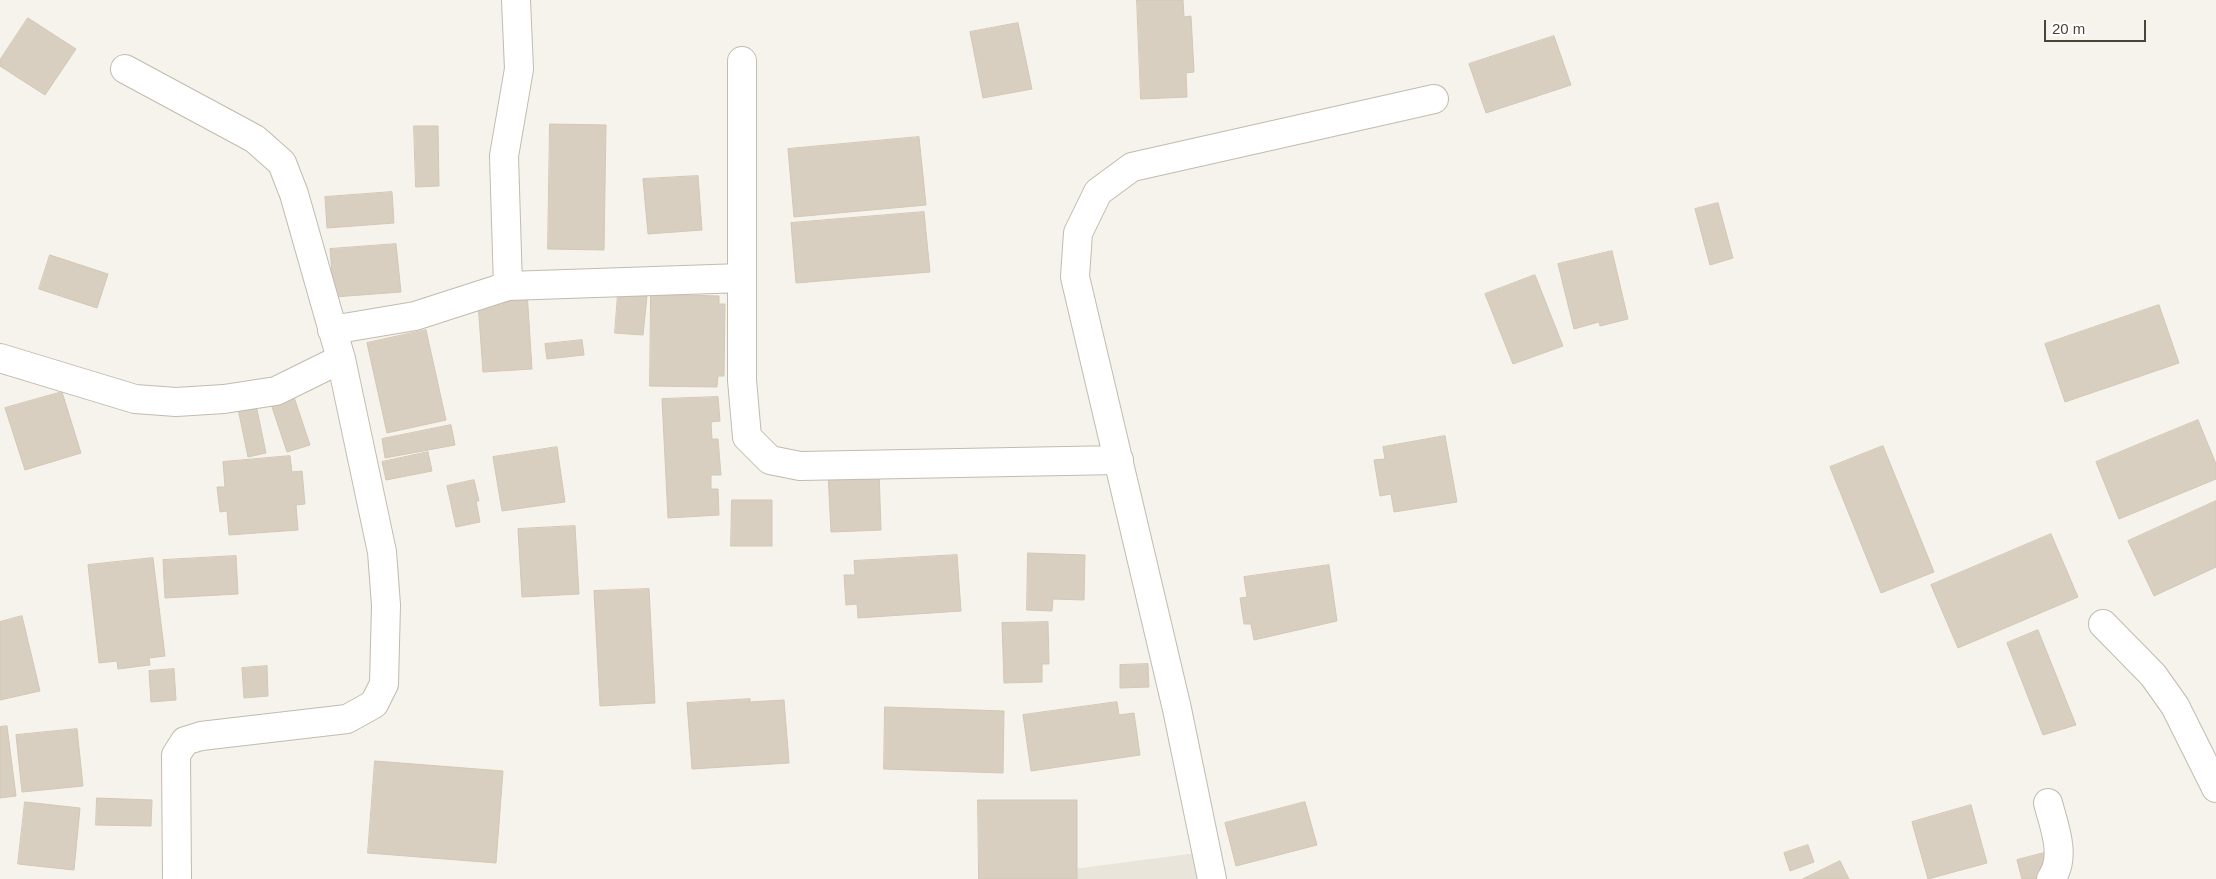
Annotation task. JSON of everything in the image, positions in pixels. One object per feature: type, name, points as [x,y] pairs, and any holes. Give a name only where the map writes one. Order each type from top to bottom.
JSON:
[{"type":"street","points":[[508,286],[504,156],[519,69],[516,0]]},
{"type":"street","points":[[742,61],[742,380],[748,437],[770,460],[800,466],[1119,460]]},
{"type":"street","points":[[125,68],[255,139],[282,163],[294,194],[341,359],[382,552],[386,605],[384,684],[374,704],[347,719],[201,736],[185,740],[176,755],[177,879]]},
{"type":"street","points":[[1212,879],[1177,710],[1075,276],[1078,233],[1098,192],[1132,167],[1434,99]]},
{"type":"street","points":[[332,330],[415,316],[508,286],[742,278]]},
{"type":"street","points":[[0,358],[135,400],[176,402],[224,399],[276,391],[341,359]]},
{"type":"street","points":[[2103,624],[2153,675],[2175,706],[2216,788]]},
{"type":"street","points":[[2048,803],[2059,853],[2057,865],[2051,879]]},
{"type":"shaded area","points":[[1212,851],[1219,879],[996,879]]},
{"type":"building","points":[[1137,0],[1183,0],[1184,17],[1191,16],[1194,72],[1186,73],[1187,97],[1141,99]]},
{"type":"building","points":[[28,18],[76,49],[45,95],[0,66],[0,60]]},
{"type":"building","points":[[1018,23],[1032,89],[983,98],[970,32]]},
{"type":"building","points":[[1554,36],[1571,85],[1486,113],[1469,64]]},
{"type":"building","points":[[550,124],[606,125],[604,250],[548,249]]},
{"type":"building","points":[[414,126],[438,126],[439,186],[416,187]]},
{"type":"building","points":[[919,137],[926,205],[794,217],[788,149]]},
{"type":"building","points":[[698,176],[702,230],[648,234],[643,179]]},
{"type":"building","points":[[392,192],[394,223],[327,228],[325,197]]},
{"type":"building","points":[[1718,203],[1733,258],[1710,265],[1695,209]]},
{"type":"building","points":[[924,212],[930,272],[796,283],[791,223]]},
{"type":"building","points":[[396,244],[401,292],[334,297],[330,249]]},
{"type":"building","points":[[1612,251],[1628,319],[1600,326],[1599,322],[1574,329],[1558,264]]},
{"type":"building","points":[[50,255],[108,274],[97,308],[39,289]]},
{"type":"building","points":[[1535,275],[1563,346],[1513,364],[1485,294]]},
{"type":"building","points":[[527,291],[532,369],[483,372],[478,303]]},
{"type":"building","points":[[618,294],[647,296],[643,335],[615,333]]},
{"type":"building","points":[[651,294],[719,296],[719,304],[725,304],[724,376],[718,376],[717,387],[650,386]]},
{"type":"building","points":[[2159,305],[2179,363],[2065,402],[2045,344]]},
{"type":"building","points":[[426,330],[446,420],[387,433],[367,343]]},
{"type":"building","points":[[582,340],[584,355],[547,359],[545,344]]},
{"type":"building","points":[[292,391],[310,445],[287,452],[269,398]]},
{"type":"building","points":[[62,392],[81,453],[25,470],[5,408]]},
{"type":"building","points":[[254,395],[266,453],[248,457],[236,399]]},
{"type":"building","points":[[718,397],[720,421],[711,422],[712,439],[718,439],[721,475],[711,475],[711,489],[718,489],[719,515],[668,518],[662,399]]},
{"type":"building","points":[[2198,420],[2216,464],[2216,479],[2119,519],[2096,462]]},
{"type":"building","points":[[451,425],[455,445],[385,458],[382,439]]},
{"type":"building","points":[[1445,436],[1457,502],[1394,512],[1391,494],[1380,496],[1374,460],[1385,459],[1383,447]]},
{"type":"building","points":[[1883,446],[1934,572],[1881,593],[1830,467]]},
{"type":"building","points":[[557,447],[565,502],[502,511],[493,457]]},
{"type":"building","points":[[428,452],[432,471],[386,480],[382,462]]},
{"type":"building","points":[[290,456],[292,472],[302,471],[305,504],[296,505],[298,530],[229,535],[227,511],[220,512],[217,487],[225,487],[223,462]]},
{"type":"building","points":[[879,471],[881,530],[831,532],[828,473]]},
{"type":"building","points":[[474,480],[479,501],[476,501],[480,522],[456,527],[447,486]]},
{"type":"building","points":[[732,500],[772,500],[772,546],[731,546]]},
{"type":"building","points":[[2216,501],[2216,567],[2154,596],[2128,541]]},
{"type":"building","points":[[575,526],[579,594],[522,597],[518,529]]},
{"type":"building","points":[[2051,534],[2078,597],[1958,648],[1931,585]]},
{"type":"building","points":[[1028,553],[1085,555],[1084,600],[1053,599],[1052,611],[1027,610]]},
{"type":"building","points":[[957,555],[961,611],[858,618],[857,604],[846,605],[844,575],[855,575],[854,561]]},
{"type":"building","points":[[236,556],[238,594],[165,598],[163,560]]},
{"type":"building","points":[[153,558],[165,656],[149,658],[150,665],[118,669],[117,661],[99,663],[88,565]]},
{"type":"building","points":[[1329,565],[1337,621],[1254,640],[1251,624],[1244,624],[1240,598],[1247,597],[1244,577]]},
{"type":"building","points":[[649,589],[655,703],[600,706],[594,591]]},
{"type":"building","points":[[22,616],[40,691],[0,700],[0,622]]},
{"type":"building","points":[[1048,622],[1049,664],[1042,664],[1042,682],[1004,683],[1002,623]]},
{"type":"building","points":[[2038,630],[2076,725],[2043,735],[2007,643]]},
{"type":"building","points":[[1148,664],[1149,687],[1120,688],[1120,665]]},
{"type":"building","points":[[267,666],[268,696],[244,698],[242,668]]},
{"type":"building","points":[[174,669],[176,700],[151,702],[149,671]]},
{"type":"building","points":[[750,699],[750,702],[784,700],[789,763],[692,769],[687,703]]},
{"type":"building","points":[[1117,702],[1119,715],[1134,713],[1140,755],[1031,771],[1023,715]]},
{"type":"building","points":[[885,707],[1004,711],[1003,773],[884,769]]},
{"type":"building","points":[[7,726],[16,796],[0,798],[0,727]]},
{"type":"building","points":[[77,729],[83,786],[22,792],[16,735]]},
{"type":"building","points":[[375,761],[503,771],[496,863],[368,853]]},
{"type":"building","points":[[97,798],[152,800],[151,826],[96,825]]},
{"type":"building","points":[[978,800],[1077,800],[1077,879],[979,879]]},
{"type":"building","points":[[25,802],[80,808],[74,870],[18,864]]},
{"type":"building","points":[[1305,802],[1317,845],[1236,866],[1225,823]]},
{"type":"building","points":[[1971,805],[1987,863],[1928,879],[1912,822]]},
{"type":"building","points":[[1808,845],[1814,862],[1790,871],[1784,853]]},
{"type":"building","points":[[2044,853],[2051,879],[2022,879],[2017,860]]},
{"type":"building","points":[[1840,861],[1849,879],[1803,879]]}]
